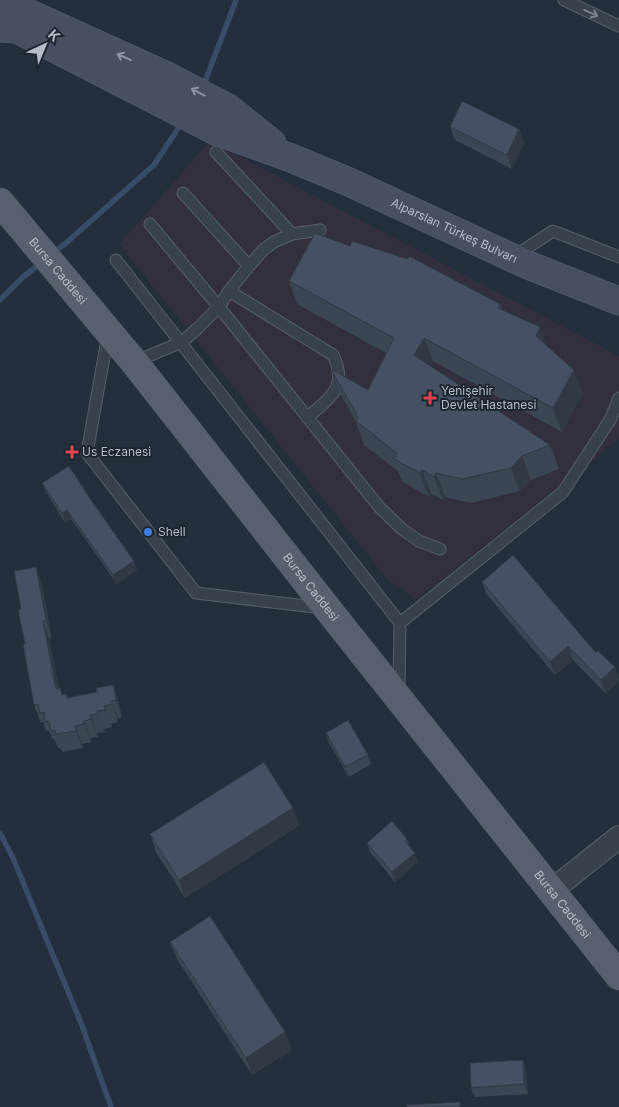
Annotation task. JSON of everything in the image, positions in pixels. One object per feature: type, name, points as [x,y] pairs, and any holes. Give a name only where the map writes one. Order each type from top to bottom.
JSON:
[{"type":"main road","name":"Alparslan Türkeş Bulvarı","points":[[0,2],[169,77],[220,131]]},
{"type":"main road","name":"Alparslan Türkeş Bulvarı","points":[[0,28],[17,29],[159,103],[220,131],[349,182],[528,265],[619,301]]},
{"type":"main road","name":"Bursa Caddesi","points":[[0,202],[134,362],[619,976]]},
{"type":"street","points":[[551,891],[619,837]]},
{"type":"lane","points":[[564,0],[619,26]]},
{"type":"lane","points":[[220,131],[292,234]]},
{"type":"lane","points":[[183,193],[249,266]]},
{"type":"lane","points":[[150,224],[380,508],[402,529],[419,541],[440,549]]},
{"type":"lane","points":[[134,362],[182,342],[218,307],[249,266],[263,250],[274,242],[292,234],[320,230]]},
{"type":"lane","points":[[513,257],[553,231],[619,257]]},
{"type":"lane","points":[[116,260],[400,623],[399,698]]},
{"type":"lane","points":[[229,291],[333,355],[339,371],[339,380],[336,388],[333,395],[307,418]]},
{"type":"lane","points":[[108,330],[86,453],[154,540],[196,593],[327,608]]},
{"type":"lane","points":[[400,623],[563,492],[610,420],[619,398]]},
{"type":"shaded area","name":"Yenişehir Devlet Hastanesi","points":[[210,141],[619,356],[619,439],[416,600],[388,580],[119,244]]},
{"type":"building","points":[[462,101],[519,129],[507,155],[450,127]]},
{"type":"building","points":[[315,233],[350,246],[352,241],[408,259],[409,256],[500,304],[498,308],[540,327],[536,336],[574,370],[553,408],[424,338],[414,355],[550,445],[522,456],[511,468],[462,479],[436,473],[434,477],[422,470],[420,473],[394,459],[397,453],[356,421],[358,417],[332,371],[368,390],[394,338],[289,281]]},
{"type":"building","points":[[69,466],[134,561],[113,575],[67,510],[62,513],[42,483]]},
{"type":"building","points":[[513,555],[596,653],[598,651],[615,667],[601,680],[568,646],[550,662],[482,582]]},
{"type":"building","points":[[36,567],[46,620],[43,621],[56,689],[60,688],[62,695],[66,694],[67,698],[97,692],[96,688],[113,685],[116,700],[111,701],[112,704],[104,706],[105,710],[97,711],[98,714],[90,715],[91,719],[84,721],[84,724],[75,726],[76,731],[56,734],[55,730],[51,731],[49,721],[45,722],[44,712],[40,713],[38,704],[34,705],[23,644],[25,644],[18,610],[21,609],[14,571]]},
{"type":"building","points":[[348,720],[368,755],[345,767],[326,733]]},
{"type":"building","points":[[264,762],[293,808],[179,880],[150,834]]},
{"type":"building","points":[[392,821],[407,839],[405,841],[415,853],[392,872],[367,843]]},
{"type":"building","points":[[210,916],[285,1032],[246,1058],[170,942]]},
{"type":"building","points":[[523,1060],[524,1084],[471,1088],[470,1063]]},
{"type":"building","points":[[460,1102],[460,1107],[407,1107],[406,1105]]},
{"type":"waterway","points":[[203,87],[236,0]]},
{"type":"waterway","points":[[52,254],[154,165],[183,121]]},
{"type":"waterway","points":[[0,300],[23,277],[41,263]]},
{"type":"waterway","points":[[0,833],[13,858],[81,1023],[111,1107]]},
{"type":"place","name":"Yenişehir Devlet Hastanesi","points":[[430,398]]},
{"type":"place","name":"Us Eczanesi","points":[[72,452]]},
{"type":"place","name":"Shell","points":[[148,532]]}]
